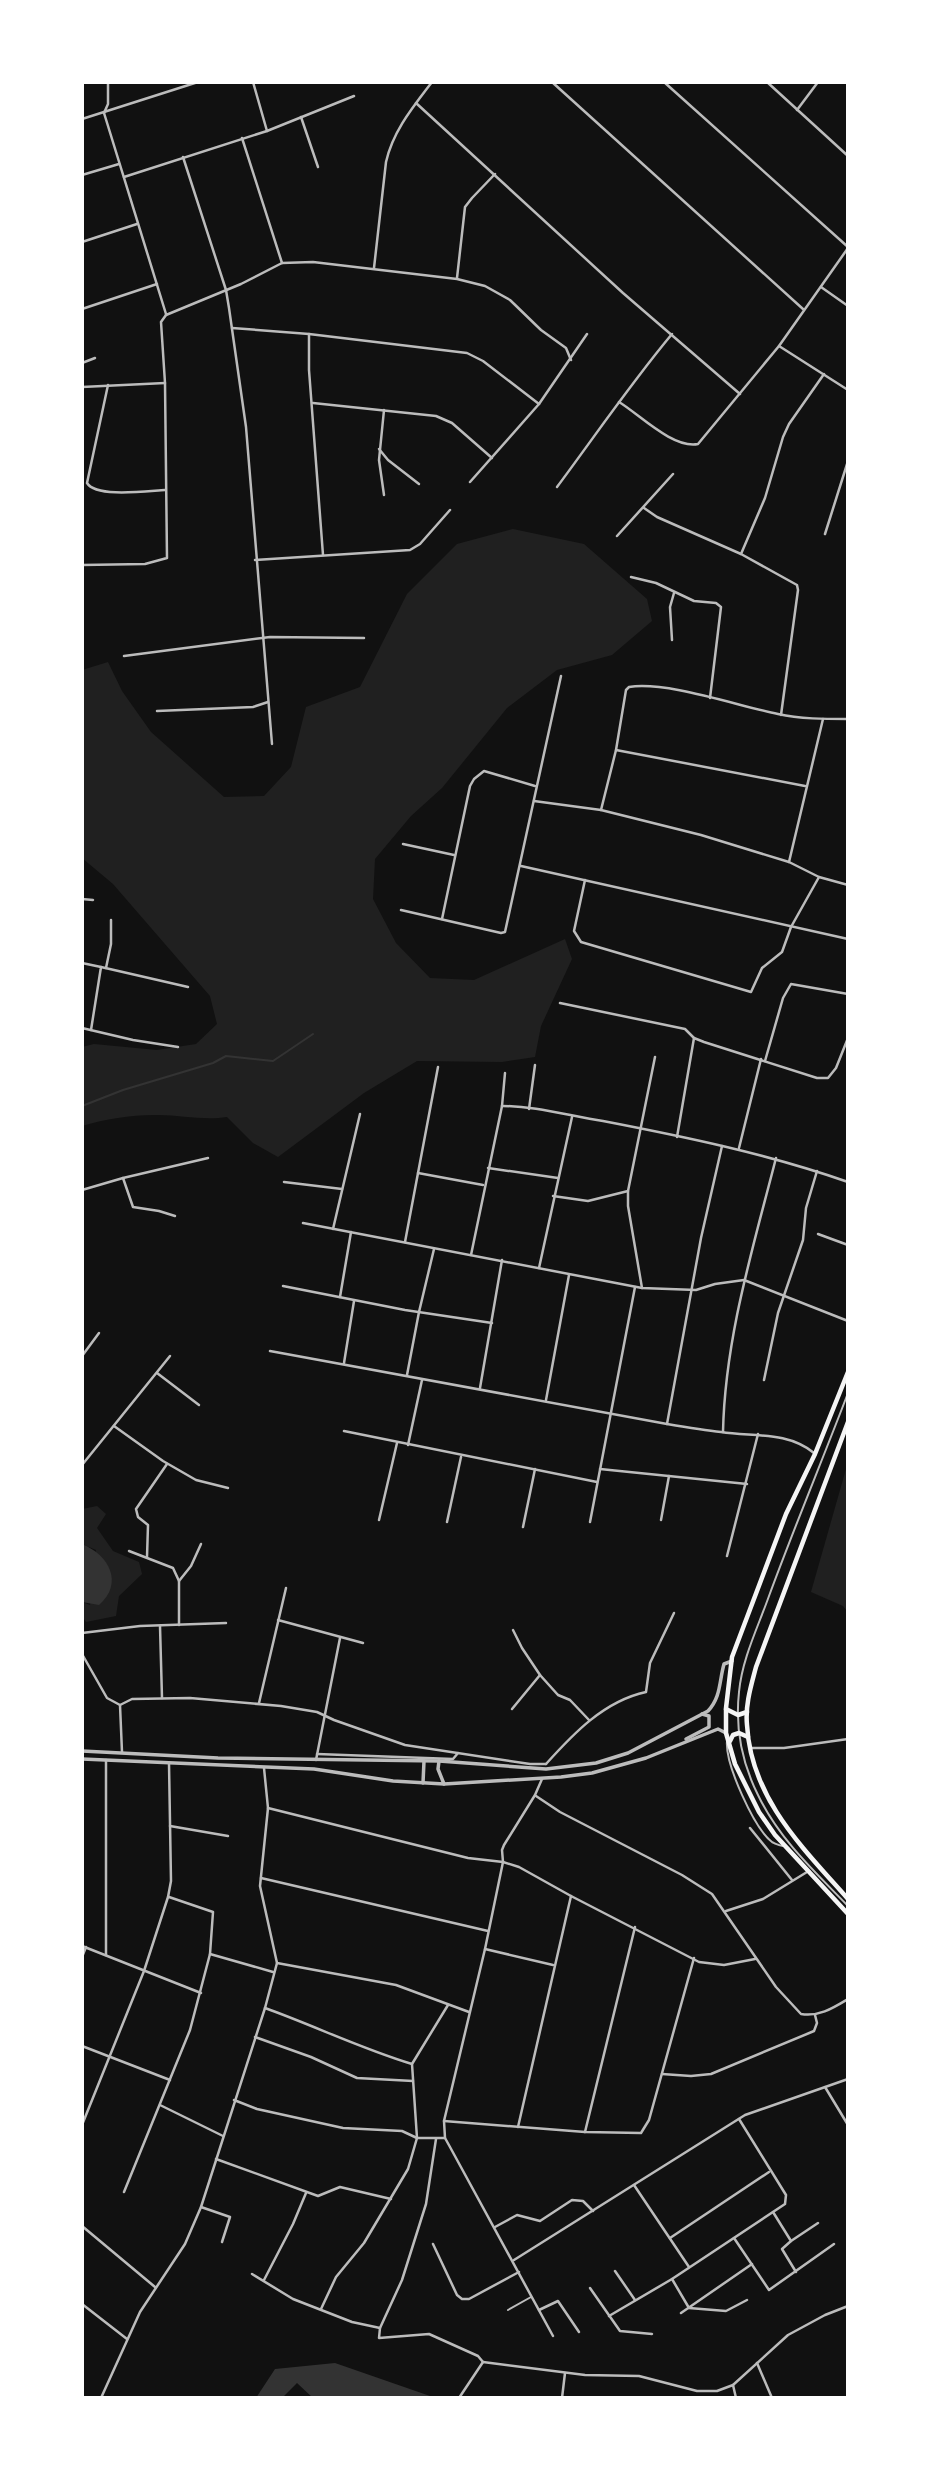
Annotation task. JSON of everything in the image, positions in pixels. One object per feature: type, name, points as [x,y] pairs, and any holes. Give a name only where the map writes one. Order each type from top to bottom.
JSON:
[{"type":"highway","points":[[848,1372],[815,1454],[786,1514],[732,1661],[726,1709],[728,1737],[735,1764],[751,1799],[766,1824],[848,1914]]},
{"type":"highway","points":[[848,1423],[764,1642],[747,1712],[750,1748],[761,1782],[778,1817],[848,1899]]},
{"type":"highway","points":[[726,1709],[738,1715],[747,1712]]},
{"type":"highway","points":[[728,1737],[739,1733],[748,1738]]},
{"type":"street","points":[[108,82],[108,104],[104,113],[166,314]]},
{"type":"street","points":[[82,120],[198,82]]},
{"type":"street","points":[[253,82],[267,131]]},
{"type":"street","points":[[374,269],[389,147],[432,82]]},
{"type":"street","points":[[552,82],[803,309]]},
{"type":"street","points":[[618,402],[659,432],[696,445],[779,346],[848,248],[664,82]]},
{"type":"street","points":[[767,82],[848,156]]},
{"type":"street","points":[[797,110],[818,82]]},
{"type":"street","points":[[124,177],[267,131],[354,96]]},
{"type":"street","points":[[416,103],[623,293],[740,394]]},
{"type":"street","points":[[301,117],[318,167]]},
{"type":"street","points":[[242,138],[282,263]]},
{"type":"street","points":[[183,157],[226,290],[232,328],[246,427],[272,744]]},
{"type":"street","points":[[82,176],[119,164]]},
{"type":"street","points":[[457,279],[466,207],[495,174]]},
{"type":"street","points":[[82,242],[136,223]]},
{"type":"street","points":[[82,565],[145,564],[167,558],[165,383],[161,322],[166,314],[226,290],[282,263],[313,262],[457,279],[485,286],[510,300],[541,330],[566,348],[571,360]]},
{"type":"street","points":[[82,309],[157,284]]},
{"type":"street","points":[[821,287],[848,306]]},
{"type":"street","points":[[232,328],[309,334],[467,353],[484,361],[539,404]]},
{"type":"street","points":[[309,334],[309,370],[323,555]]},
{"type":"street","points":[[470,482],[539,404],[587,334]]},
{"type":"street","points":[[557,487],[596,437],[618,402],[672,334]]},
{"type":"street","points":[[779,346],[848,390]]},
{"type":"street","points":[[82,363],[95,358]]},
{"type":"street","points":[[741,554],[765,498],[783,437],[824,374]]},
{"type":"street","points":[[82,387],[165,383]]},
{"type":"street","points":[[108,385],[88,487],[106,492],[166,490]]},
{"type":"street","points":[[313,403],[444,419],[492,458]]},
{"type":"street","points":[[384,410],[379,449],[384,495]]},
{"type":"street","points":[[379,449],[388,460],[419,484]]},
{"type":"street","points":[[825,534],[848,461]]},
{"type":"street","points":[[617,536],[673,474]]},
{"type":"street","points":[[644,508],[657,517],[741,554],[797,585],[781,715]]},
{"type":"street","points":[[255,560],[410,550],[426,538],[450,510]]},
{"type":"street","points":[[631,577],[656,583],[694,601],[716,603],[721,607],[710,698]]},
{"type":"street","points":[[672,640],[670,607],[674,593]]},
{"type":"street","points":[[124,656],[264,638],[364,638]]},
{"type":"street","points":[[401,910],[505,932],[561,676]]},
{"type":"street","points":[[601,810],[616,750],[626,690],[629,687],[672,690],[781,715],[848,719]]},
{"type":"street","points":[[157,711],[246,708],[269,702]]},
{"type":"street","points":[[789,862],[822,719]]},
{"type":"street","points":[[616,750],[805,786]]},
{"type":"street","points":[[442,919],[470,786],[484,771],[535,786]]},
{"type":"street","points":[[533,801],[601,810],[701,835],[789,862],[819,877],[848,885]]},
{"type":"street","points":[[403,844],[454,855]]},
{"type":"street","points":[[521,866],[848,939]]},
{"type":"street","points":[[585,880],[575,931],[581,942],[751,992],[762,968],[782,952],[791,927],[819,877]]},
{"type":"street","points":[[82,899],[93,901]]},
{"type":"street","points":[[91,1030],[103,967],[111,944],[111,920]]},
{"type":"street","points":[[82,963],[188,987]]},
{"type":"street","points":[[739,1150],[763,1060],[783,999],[791,984],[848,994]]},
{"type":"street","points":[[560,1003],[685,1029],[694,1038],[817,1078],[828,1078],[836,1068],[848,1038]]},
{"type":"street","points":[[82,1028],[178,1047]]},
{"type":"street","points":[[677,1137],[694,1038]]},
{"type":"street","points":[[642,1288],[628,1206],[628,1191],[655,1058]]},
{"type":"street","points":[[529,1109],[535,1065]]},
{"type":"street","points":[[405,1242],[438,1068]]},
{"type":"street","points":[[471,1255],[502,1106],[505,1073]]},
{"type":"street","points":[[502,1106],[572,1116],[722,1146],[776,1158],[848,1182]]},
{"type":"street","points":[[333,1229],[360,1114]]},
{"type":"street","points":[[539,1268],[572,1116]]},
{"type":"street","points":[[667,1424],[691,1290],[722,1146]]},
{"type":"street","points":[[82,1190],[208,1158]]},
{"type":"street","points":[[723,1433],[725,1386],[744,1280],[776,1158]]},
{"type":"street","points":[[488,1168],[559,1178]]},
{"type":"street","points":[[764,1380],[783,1295],[803,1240],[806,1208],[817,1171]]},
{"type":"street","points":[[418,1174],[484,1185]]},
{"type":"street","points":[[122,1178],[133,1207],[159,1210],[174,1216]]},
{"type":"street","points":[[284,1182],[342,1189]]},
{"type":"street","points":[[553,1196],[588,1201],[628,1191]]},
{"type":"street","points":[[303,1223],[642,1288],[691,1290],[744,1280],[848,1321]]},
{"type":"street","points":[[340,1297],[351,1232]]},
{"type":"street","points":[[818,1234],[848,1245]]},
{"type":"street","points":[[407,1375],[435,1247]]},
{"type":"street","points":[[480,1388],[502,1260]]},
{"type":"street","points":[[546,1400],[569,1275]]},
{"type":"street","points":[[283,1286],[492,1323]]},
{"type":"street","points":[[590,1522],[635,1287]]},
{"type":"street","points":[[344,1363],[355,1300]]},
{"type":"street","points":[[82,1356],[99,1333]]},
{"type":"street","points":[[270,1351],[667,1424],[797,1441],[815,1454]]},
{"type":"street","points":[[82,1465],[170,1356]]},
{"type":"street","points":[[157,1373],[200,1405]]},
{"type":"street","points":[[408,1445],[422,1378]]},
{"type":"street","points":[[114,1426],[167,1463],[197,1480],[228,1488]]},
{"type":"street","points":[[344,1431],[597,1482]]},
{"type":"street","points":[[727,1556],[758,1434]]},
{"type":"street","points":[[379,1520],[397,1443]]},
{"type":"street","points":[[447,1522],[461,1455]]},
{"type":"street","points":[[147,1558],[148,1525],[138,1517],[136,1509],[167,1463]]},
{"type":"street","points":[[523,1527],[535,1469]]},
{"type":"street","points":[[600,1469],[747,1484]]},
{"type":"street","points":[[661,1520],[669,1476]]},
{"type":"street","points":[[180,1581],[191,1566],[201,1544]]},
{"type":"street","points":[[129,1551],[173,1568],[180,1581],[179,1625]]},
{"type":"street","points":[[259,1703],[286,1588]]},
{"type":"street","points":[[546,1767],[589,1720],[617,1703],[646,1692],[650,1663],[674,1613]]},
{"type":"street","points":[[278,1620],[363,1643]]},
{"type":"street","points":[[82,1633],[115,1628],[226,1623]]},
{"type":"street","points":[[160,1626],[162,1698]]},
{"type":"street","points":[[513,1630],[540,1675],[558,1695],[570,1700],[589,1720]]},
{"type":"street","points":[[317,1757],[340,1638]]},
{"type":"street","points":[[82,1654],[107,1698],[120,1705]]},
{"type":"street","points":[[317,1757],[546,1767],[596,1763],[628,1753],[702,1714],[716,1703],[724,1664],[732,1661]]},
{"type":"street","points":[[512,1709],[540,1675]]},
{"type":"street","points":[[120,1705],[132,1699],[190,1698],[310,1710],[396,1743],[546,1767]]},
{"type":"street","points":[[120,1705],[122,1752]]},
{"type":"street","points":[[669,1749],[709,1727],[709,1716],[702,1714]]},
{"type":"street","points":[[82,1759],[314,1769],[393,1781],[444,1784],[592,1773],[669,1749],[718,1729],[728,1737]]},
{"type":"street","points":[[750,1748],[784,1748],[848,1739]]},
{"type":"street","points":[[82,1751],[218,1758],[453,1759],[459,1753]]},
{"type":"street","points":[[106,1760],[106,1955]]},
{"type":"street","points":[[423,1783],[424,1761]]},
{"type":"street","points":[[439,1761],[438,1769],[444,1784]]},
{"type":"street","points":[[82,2126],[144,1970],[168,1897],[171,1881],[169,1763]]},
{"type":"street","points":[[101,2398],[127,2339],[155,2287],[185,2244],[201,2207],[265,2008],[276,1963],[266,1920],[261,1878],[268,1808],[264,1768]]},
{"type":"street","points":[[543,1777],[535,1795],[503,1846],[503,1862],[485,1949],[444,2121],[446,2138],[553,2336]]},
{"type":"street","points":[[535,1795],[560,1812],[702,1886],[712,1894],[755,1959],[796,2011],[815,2015],[848,1999]]},
{"type":"street","points":[[268,1808],[468,1858],[503,1862],[519,1867],[706,1963],[724,1965],[755,1959]]},
{"type":"street","points":[[170,1826],[228,1836]]},
{"type":"street","points":[[750,1828],[792,1880]]},
{"type":"street","points":[[726,1912],[763,1899],[807,1872]]},
{"type":"street","points":[[261,1878],[488,1931]]},
{"type":"street","points":[[518,2127],[571,1896]]},
{"type":"street","points":[[124,2192],[170,2080],[201,1993],[211,1954],[214,1912],[168,1897]]},
{"type":"street","points":[[585,2132],[635,1927]]},
{"type":"street","points":[[82,1957],[84,1947],[201,1993]]},
{"type":"street","points":[[485,1949],[554,1966]]},
{"type":"street","points":[[211,1954],[274,1972]]},
{"type":"street","points":[[444,2121],[585,2132],[641,2133],[649,2120],[694,1958]]},
{"type":"street","points":[[276,1963],[397,1985],[470,2013]]},
{"type":"street","points":[[321,2309],[341,2270],[364,2243],[408,2169],[417,2138],[412,2064],[448,2005]]},
{"type":"street","points":[[265,2008],[382,2055],[412,2064]]},
{"type":"street","points":[[662,2074],[711,2074],[814,2031],[817,2027],[815,2015]]},
{"type":"street","points":[[255,2037],[311,2057],[357,2078],[413,2081]]},
{"type":"street","points":[[82,2046],[170,2080]]},
{"type":"street","points":[[513,2261],[739,2119],[848,2079]]},
{"type":"street","points":[[825,2087],[848,2125]]},
{"type":"street","points":[[234,2100],[257,2109],[318,2124],[402,2131],[417,2138],[446,2138]]},
{"type":"street","points":[[160,2105],[223,2136]]},
{"type":"street","points":[[609,2316],[672,2279],[785,2204],[786,2195],[739,2119]]},
{"type":"street","points":[[436,2139],[426,2204],[402,2280],[380,2328],[378,2336],[382,2340],[429,2334],[478,2356],[483,2362],[602,2376],[639,2376],[702,2392],[717,2391],[733,2385],[788,2335],[848,2306]]},
{"type":"street","points":[[216,2159],[306,2193],[324,2196],[340,2187],[391,2199]]},
{"type":"street","points":[[670,2238],[770,2172]]},
{"type":"street","points":[[634,2185],[688,2267]]},
{"type":"street","points":[[264,2280],[306,2193]]},
{"type":"street","points":[[495,2228],[517,2215],[540,2221],[572,2200],[583,2201],[593,2211]]},
{"type":"street","points":[[201,2207],[230,2217],[222,2242]]},
{"type":"street","points":[[774,2212],[791,2241]]},
{"type":"street","points":[[796,2272],[782,2251],[783,2247],[818,2223]]},
{"type":"street","points":[[82,2226],[155,2287]]},
{"type":"street","points":[[734,2238],[769,2290],[834,2244]]},
{"type":"street","points":[[433,2245],[457,2295],[462,2299],[469,2299],[519,2272]]},
{"type":"street","points":[[681,2313],[752,2264]]},
{"type":"street","points":[[615,2271],[635,2301]]},
{"type":"street","points":[[252,2274],[282,2294],[352,2322],[380,2328]]},
{"type":"street","points":[[672,2279],[689,2308]]},
{"type":"street","points":[[590,2288],[622,2332],[652,2334]]},
{"type":"street","points":[[689,2308],[726,2311],[747,2300]]},
{"type":"street","points":[[539,2310],[558,2301],[579,2332]]},
{"type":"street","points":[[82,2304],[127,2339]]},
{"type":"street","points":[[460,2398],[483,2362]]},
{"type":"street","points":[[757,2363],[772,2398]]},
{"type":"street","points":[[562,2398],[565,2372]]},
{"type":"street","points":[[733,2385],[736,2398]]},
{"type":"lane","points":[[848,1393],[742,1670],[738,1715],[747,1771],[768,1815],[794,1850],[848,1906]]},
{"type":"lane","points":[[508,2310],[532,2297]]},
{"type":"shaded area","points":[[513,529],[584,544],[647,599],[652,621],[612,655],[557,670],[507,708],[442,788],[411,816],[375,859],[373,899],[396,943],[430,978],[474,980],[565,939],[572,959],[541,1026],[535,1057],[502,1062],[417,1061],[364,1093],[278,1157],[253,1143],[227,1117],[136,1116],[82,1126],[82,1047],[94,1044],[157,1050],[196,1044],[217,1024],[210,996],[113,884],[82,858],[82,670],[108,662],[122,691],[151,732],[224,797],[264,796],[291,767],[306,707],[360,687],[407,594],[457,544]]},
{"type":"shaded area","points":[[848,1462],[848,1612],[843,1606],[811,1592]]},
{"type":"shaded area","points":[[97,1506],[106,1514],[97,1528],[113,1551],[139,1562],[142,1574],[119,1596],[116,1616],[86,1622],[82,1616],[82,1602],[90,1605],[96,1550],[82,1544],[82,1509]]},
{"type":"shaded area","points":[[82,1544],[100,1555],[110,1570],[111,1588],[99,1605],[82,1602]]},
{"type":"shaded area","points":[[335,2363],[430,2398],[313,2398],[297,2383],[282,2398],[256,2398],[275,2369]]},
{"type":"waterway","points":[[82,1106],[123,1090],[213,1063],[226,1056],[273,1061],[313,1034]]}]
